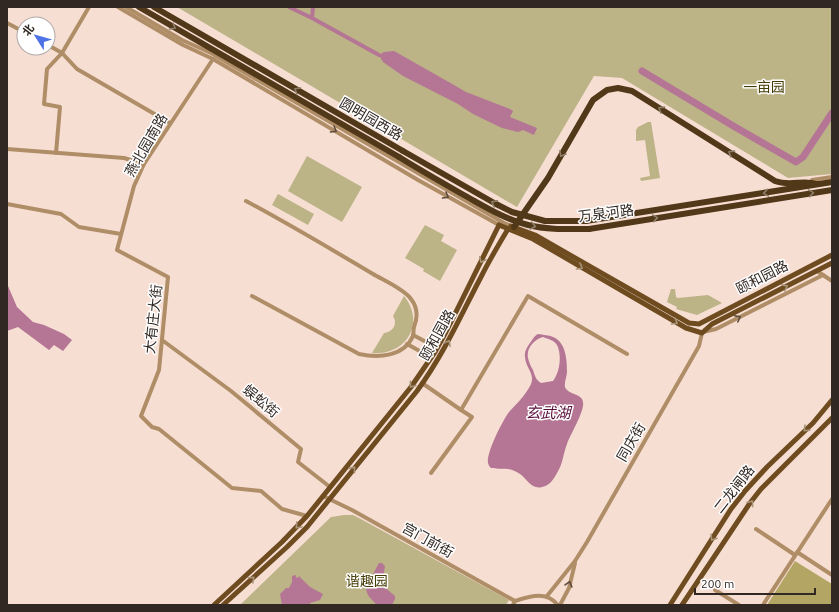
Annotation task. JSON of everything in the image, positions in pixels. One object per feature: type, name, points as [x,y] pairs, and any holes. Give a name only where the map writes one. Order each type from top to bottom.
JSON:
[{"type":"highway","name":"圆明园西路","points":[[139,7],[399,157]]},
{"type":"highway","name":"圆明园西路","points":[[154,7],[403,151],[512,212],[545,221],[586,221]]},
{"type":"highway","points":[[511,228],[548,178],[593,100],[607,90],[618,88],[632,91],[783,184],[810,182],[817,184]]},
{"type":"highway","name":"万泉河路","points":[[399,157],[509,219],[529,225],[557,230],[589,228],[832,190]]},
{"type":"highway","name":"万泉河路","points":[[586,221],[832,182]]},
{"type":"main road","points":[[499,225],[535,235],[689,323],[699,324]]},
{"type":"main road","name":"颐和园路","points":[[214,605],[282,542],[307,516],[411,387],[456,314],[499,225]]},
{"type":"main road","points":[[511,228],[533,239],[686,328],[702,332]]},
{"type":"main road","name":"颐和园路","points":[[224,605],[307,527],[422,383],[451,337],[483,274],[511,228]]},
{"type":"main road","name":"颐和园路","points":[[699,324],[832,255]]},
{"type":"main road","name":"颐和园路","points":[[702,332],[712,324],[832,263]]},
{"type":"main road","name":"二龙闸路","points":[[670,605],[693,567],[742,495],[767,467],[813,423],[832,400]]},
{"type":"main road","name":"二龙闸路","points":[[682,605],[750,503],[761,489],[832,418]]},
{"type":"street","points":[[56,153],[60,107],[44,104],[47,69],[62,53],[89,7]]},
{"type":"street","name":"圆明园西路","points":[[118,7],[182,45],[213,59],[424,184],[499,225]]},
{"type":"street","name":"圆明园西路","points":[[126,7],[182,40],[218,57],[511,228]]},
{"type":"street","points":[[56,50],[62,53],[77,69],[170,123]]},
{"type":"street","name":"燕北园南路","points":[[117,250],[134,186],[144,164],[213,59]]},
{"type":"street","points":[[7,149],[124,158],[144,164]]},
{"type":"street","points":[[812,180],[832,177]]},
{"type":"street","points":[[246,201],[317,240],[396,287],[410,298],[415,306],[417,320],[413,335],[407,344],[394,354],[386,356],[359,354],[252,296]]},
{"type":"street","points":[[7,204],[61,214],[79,227],[121,234]]},
{"type":"street","name":"大有庄大街","points":[[117,250],[168,277],[159,370],[141,416],[152,427],[159,429],[232,488],[261,491],[282,509],[307,516]]},
{"type":"street","points":[[816,271],[832,281]]},
{"type":"street","name":"颐和园路","points":[[702,332],[716,329],[823,275]]},
{"type":"street","points":[[461,410],[528,296],[627,354]]},
{"type":"street","points":[[699,324],[702,332]]},
{"type":"street","name":"同庆街","points":[[575,561],[699,346],[702,332]]},
{"type":"street","points":[[407,344],[425,354],[433,352],[430,344],[413,335]]},
{"type":"street","name":"蜈蚣街","points":[[162,340],[231,391],[302,449],[298,462],[330,487]]},
{"type":"street","points":[[422,383],[472,416],[431,473]]},
{"type":"street","name":"宫门前街","points":[[323,496],[352,510],[514,603]]},
{"type":"street","points":[[763,605],[831,502]]},
{"type":"street","points":[[756,529],[832,575]]},
{"type":"street","points":[[547,596],[575,561]]},
{"type":"street","points":[[514,603],[525,598],[547,596],[559,605],[568,588],[575,561]]},
{"type":"street","points":[[715,590],[738,605]]},
{"type":"green space","name":"一亩园","points":[[177,7],[832,7],[832,174],[788,178],[622,78],[594,76],[517,207]]},
{"type":"green space","points":[[651,122],[660,178],[641,181],[640,178],[650,176],[645,140],[636,141],[636,130],[638,127]]},
{"type":"green space","points":[[307,156],[362,187],[342,222],[288,191]]},
{"type":"green space","points":[[278,194],[314,214],[308,225],[272,205]]},
{"type":"green space","points":[[425,225],[444,235],[441,241],[457,250],[440,281],[423,271],[424,269],[405,258]]},
{"type":"green space","points":[[671,289],[675,289],[676,297],[678,298],[708,295],[722,303],[697,315],[676,309],[677,307],[667,302]]},
{"type":"green space","points":[[404,296],[410,306],[413,317],[413,327],[409,336],[403,343],[394,349],[384,353],[372,353],[384,333],[390,331],[394,327],[395,322],[393,316]]},
{"type":"green space","name":"谐趣园","points":[[353,515],[359,518],[509,600],[506,605],[240,605],[331,517]]},
{"type":"shaded area","points":[[795,561],[832,584],[832,605],[767,605]]},
{"type":"water","points":[[394,51],[466,92],[510,109],[513,111],[510,117],[537,128],[534,135],[523,130],[518,132],[502,128],[403,76],[383,62],[379,55],[384,52]]},
{"type":"water","points":[[7,273],[8,286],[17,307],[33,322],[64,334],[72,340],[63,351],[54,345],[49,350],[18,327],[7,331]]},
{"type":"water","name":"玄武湖","points":[[538,334],[551,336],[561,343],[567,362],[565,387],[567,390],[582,399],[583,406],[567,444],[559,470],[549,484],[538,488],[532,486],[520,474],[509,469],[491,468],[488,463],[488,458],[492,445],[503,422],[509,412],[523,397],[530,386],[532,377],[526,362],[525,353],[528,346]],"holes":[[[543,337],[556,343],[559,349],[560,363],[553,381],[541,383],[535,376],[528,358],[528,351],[534,342]]]},
{"type":"water","points":[[379,563],[382,563],[385,566],[382,585],[395,596],[392,605],[377,605],[369,597],[367,592],[366,587]]},
{"type":"water","points":[[296,575],[296,577],[298,578],[299,576],[310,587],[323,594],[320,600],[310,603],[310,605],[282,605],[280,594],[286,588],[289,588],[292,582],[292,576]]},
{"type":"waterway","points":[[289,7],[312,18],[313,7]]},
{"type":"waterway","points":[[312,18],[379,55]]},
{"type":"waterway","points":[[642,71],[796,162],[803,157],[832,113]]}]
